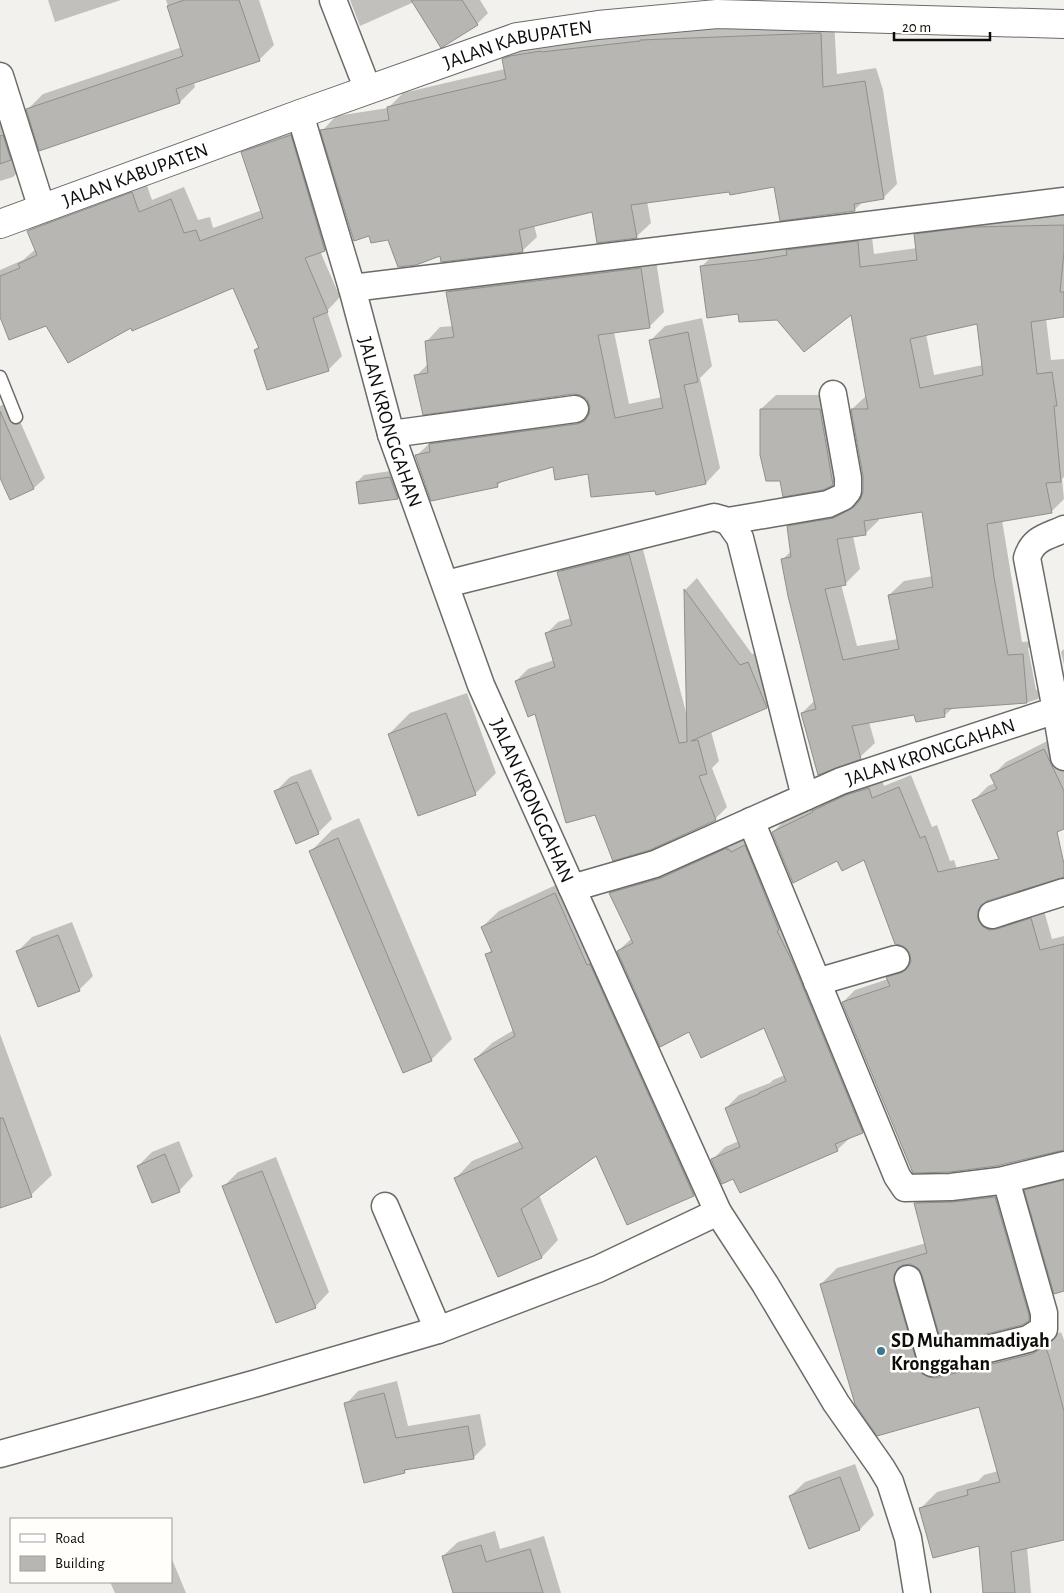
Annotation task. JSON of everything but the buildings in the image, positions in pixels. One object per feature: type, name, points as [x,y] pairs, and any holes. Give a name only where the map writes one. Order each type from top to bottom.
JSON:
[{"type":"main road","name":"JALAN KABUPATEN","points":[[0,224],[517,37],[608,24],[717,14],[1064,24]]},
{"type":"street","points":[[333,0],[368,90]]},
{"type":"street","points":[[0,76],[42,209]]},
{"type":"street","name":"JALAN KRONGGAHAN","points":[[300,114],[352,288],[391,434],[481,684],[572,888],[655,864],[840,781],[1060,709]]},
{"type":"street","points":[[352,288],[1064,201]]},
{"type":"street","points":[[446,584],[714,517],[728,521],[828,504],[843,497],[848,491],[848,478],[833,394]]},
{"type":"street","points":[[391,434],[575,409]]},
{"type":"street","points":[[728,521],[740,538],[806,797]]},
{"type":"street","points":[[1064,529],[1037,541],[1030,549],[1027,558],[1060,709],[1064,757]]},
{"type":"street","points":[[751,821],[897,1176],[905,1188],[951,1187],[1006,1180],[1064,1165]]},
{"type":"street","points":[[572,888],[718,1212],[765,1284],[836,1403],[890,1482],[908,1538],[917,1593]]},
{"type":"street","points":[[992,915],[1064,892]]},
{"type":"street","points":[[817,982],[896,959]]},
{"type":"street","points":[[908,1279],[932,1363],[1028,1339],[1044,1329],[1044,1312],[1006,1180]]},
{"type":"street","points":[[385,1206],[438,1330]]},
{"type":"street","points":[[0,1454],[257,1383],[438,1330],[598,1269],[718,1212]]},
{"type":"lane","points":[[0,377],[16,417]]},
{"type":"place","name":"SD Muhammadiyah Kronggahan","points":[[881,1351]]}]
